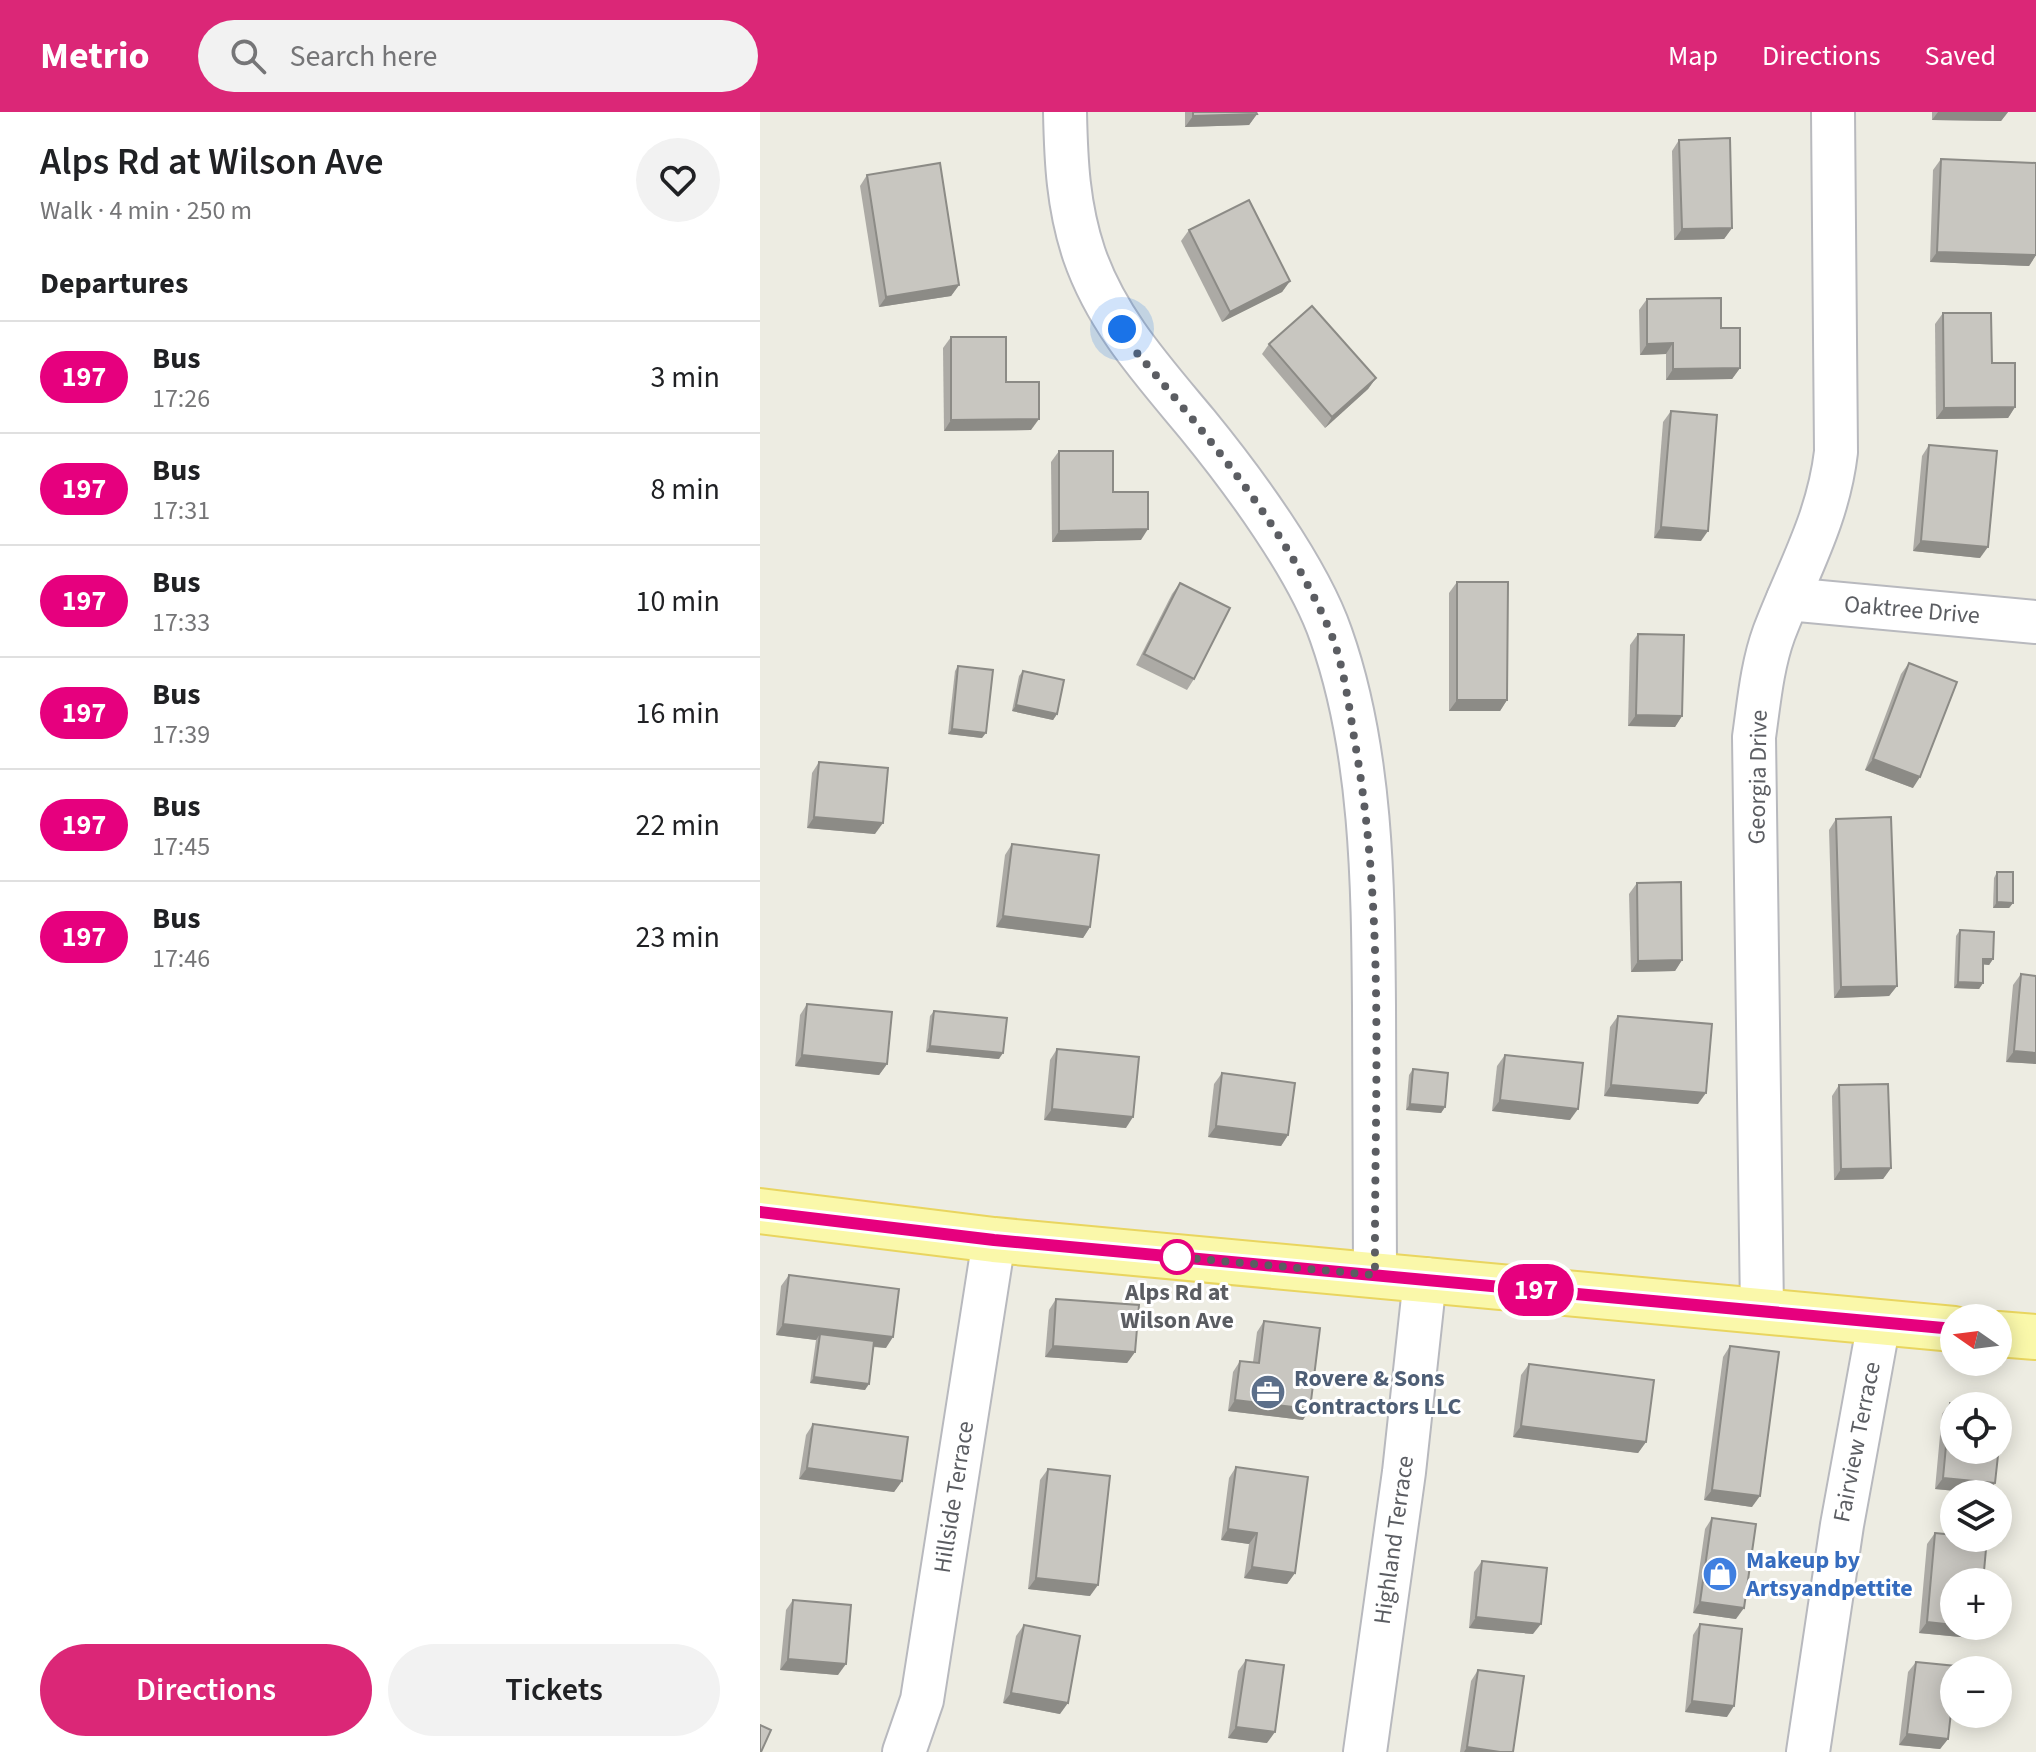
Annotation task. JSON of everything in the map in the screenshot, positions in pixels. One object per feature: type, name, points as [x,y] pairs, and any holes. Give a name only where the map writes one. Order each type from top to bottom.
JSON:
[{"type":"main road","points":[[760,1211],[994,1240],[1940,1328]]},
{"type":"main road","points":[[2012,1335],[2036,1337]]},
{"type":"street","points":[[1065,112],[1064,153],[1070,205],[1084,255],[1107,305],[1137,353],[1250,493],[1294,562],[1331,633],[1364,792],[1373,888],[1375,1275]]},
{"type":"street","name":"Georgia Drive","points":[[1762,1311],[1754,737],[1763,676],[1788,599],[1819,532],[1832,484],[1836,452],[1833,112]]},
{"type":"street","name":"Oaktree Drive","points":[[1788,599],[2036,622]]},
{"type":"street","name":"Hillside Terrace","points":[[904,1752],[922,1700],[994,1240]]},
{"type":"street","name":"Highland Terrace","points":[[1365,1752],[1404,1472],[1425,1279]]},
{"type":"street","name":"Fairview Terrace","points":[[1808,1752],[1842,1525],[1879,1322]]},
{"type":"building","points":[[1193,112],[1256,112],[1257,114],[1193,116]]},
{"type":"building","points":[[1730,138],[1732,228],[1682,229],[1679,140]]},
{"type":"building","points":[[1941,159],[2036,163],[2036,255],[1937,252]]},
{"type":"building","points":[[940,163],[959,285],[886,297],[867,175]]},
{"type":"building","points":[[1249,200],[1290,281],[1230,312],[1189,230]]},
{"type":"building","points":[[1721,298],[1721,328],[1740,328],[1740,368],[1673,369],[1673,343],[1647,344],[1647,299]]},
{"type":"building","points":[[1312,306],[1376,378],[1332,417],[1269,344]]},
{"type":"building","points":[[1943,313],[1991,313],[1992,363],[2015,363],[2015,407],[1944,408]]},
{"type":"building","points":[[951,337],[1006,337],[1006,382],[1039,382],[1039,419],[951,420]]},
{"type":"building","points":[[1671,411],[1717,415],[1708,531],[1661,527]]},
{"type":"building","points":[[1929,445],[1997,451],[1988,547],[1921,541]]},
{"type":"building","points":[[1059,451],[1113,451],[1113,492],[1148,492],[1148,529],[1059,531]]},
{"type":"building","points":[[1457,582],[1508,582],[1507,700],[1457,700]]},
{"type":"building","points":[[1180,583],[1230,608],[1194,679],[1144,654]]},
{"type":"building","points":[[1638,634],[1684,635],[1682,716],[1636,715]]},
{"type":"building","points":[[1909,663],[1957,682],[1920,777],[1873,759]]},
{"type":"building","points":[[958,666],[993,670],[986,733],[952,729]]},
{"type":"building","points":[[1023,671],[1064,680],[1057,714],[1016,705]]},
{"type":"building","points":[[819,762],[888,768],[883,823],[814,817]]},
{"type":"building","points":[[1891,817],[1897,986],[1841,987],[1836,819]]},
{"type":"building","points":[[1012,844],[1099,855],[1090,927],[1003,916]]},
{"type":"building","points":[[1997,872],[2013,872],[2013,903],[1997,902]]},
{"type":"building","points":[[1681,882],[1682,960],[1638,961],[1637,883]]},
{"type":"building","points":[[1960,930],[1994,932],[1993,959],[1983,959],[1983,983],[1958,982]]},
{"type":"building","points":[[2021,974],[2036,976],[2036,1053],[2014,1051]]},
{"type":"building","points":[[807,1004],[892,1012],[887,1064],[802,1055]]},
{"type":"building","points":[[934,1011],[1007,1018],[1003,1053],[930,1046]]},
{"type":"building","points":[[1618,1016],[1712,1024],[1706,1093],[1611,1085]]},
{"type":"building","points":[[1057,1049],[1139,1057],[1133,1117],[1052,1109]]},
{"type":"building","points":[[1505,1055],[1583,1063],[1578,1109],[1500,1100]]},
{"type":"building","points":[[1413,1069],[1448,1073],[1445,1107],[1410,1104]]},
{"type":"building","points":[[1222,1073],[1295,1083],[1288,1135],[1216,1126]]},
{"type":"building","points":[[1888,1084],[1891,1168],[1841,1169],[1839,1085]]},
{"type":"building","points":[[789,1275],[899,1289],[893,1337],[783,1324]]},
{"type":"building","points":[[1056,1299],[1139,1305],[1135,1352],[1053,1346]]},
{"type":"building","name":"Rovere & Sons Contractors LLC","points":[[1264,1321],[1320,1328],[1310,1409],[1235,1400],[1240,1361],[1259,1363]]},
{"type":"building","points":[[820,1334],[874,1341],[869,1384],[814,1377]]},
{"type":"building","points":[[1730,1346],[1779,1352],[1760,1496],[1712,1490]]},
{"type":"building","points":[[1529,1364],[1654,1380],[1646,1442],[1521,1426]]},
{"type":"building","points":[[813,1424],[908,1437],[902,1481],[807,1468]]},
{"type":"building","points":[[1944,1464],[1997,1464],[1995,1480],[1943,1478]]},
{"type":"building","points":[[1236,1467],[1308,1477],[1295,1573],[1252,1567],[1257,1533],[1228,1529]]},
{"type":"building","points":[[1048,1469],[1110,1476],[1098,1585],[1036,1578]]},
{"type":"building","name":"Makeup by Artsyandpettite","points":[[1712,1518],[1756,1524],[1744,1608],[1700,1602]]},
{"type":"building","points":[[1935,1533],[1940,1534],[1940,1552],[1986,1552],[1984,1568],[1940,1568],[1940,1623],[1927,1622]]},
{"type":"building","points":[[1482,1561],[1547,1568],[1541,1624],[1476,1617]]},
{"type":"building","points":[[793,1600],[851,1605],[846,1664],[788,1659]]},
{"type":"building","points":[[1700,1624],[1742,1629],[1734,1706],[1692,1701]]},
{"type":"building","points":[[1024,1625],[1080,1636],[1068,1703],[1011,1693]]},
{"type":"building","points":[[1246,1660],[1284,1665],[1275,1732],[1236,1727]]},
{"type":"building","points":[[1916,1662],[1940,1664],[1940,1728],[1949,1728],[1948,1739],[1907,1734]]},
{"type":"building","points":[[1478,1670],[1524,1676],[1513,1752],[1467,1747]]},
{"type":"building","points":[[760,1725],[771,1730],[761,1752],[760,1752]]},
{"type":"bus line","name":"197","points":[[760,1212],[994,1240],[1940,1328]]},
{"type":"place","name":"Alps Rd at Wilson Ave","points":[[1177,1257]]},
{"type":"place","name":"Rovere & Sons Contractors LLC","points":[[1268,1392]]},
{"type":"place","name":"Makeup by Artsyandpettite","points":[[1720,1574]]},
{"type":"route","points":[[1122,329],[1137,353],[1250,493],[1294,562],[1331,633],[1347,697],[1364,792],[1373,888],[1375,1275],[1177,1257]]}]
